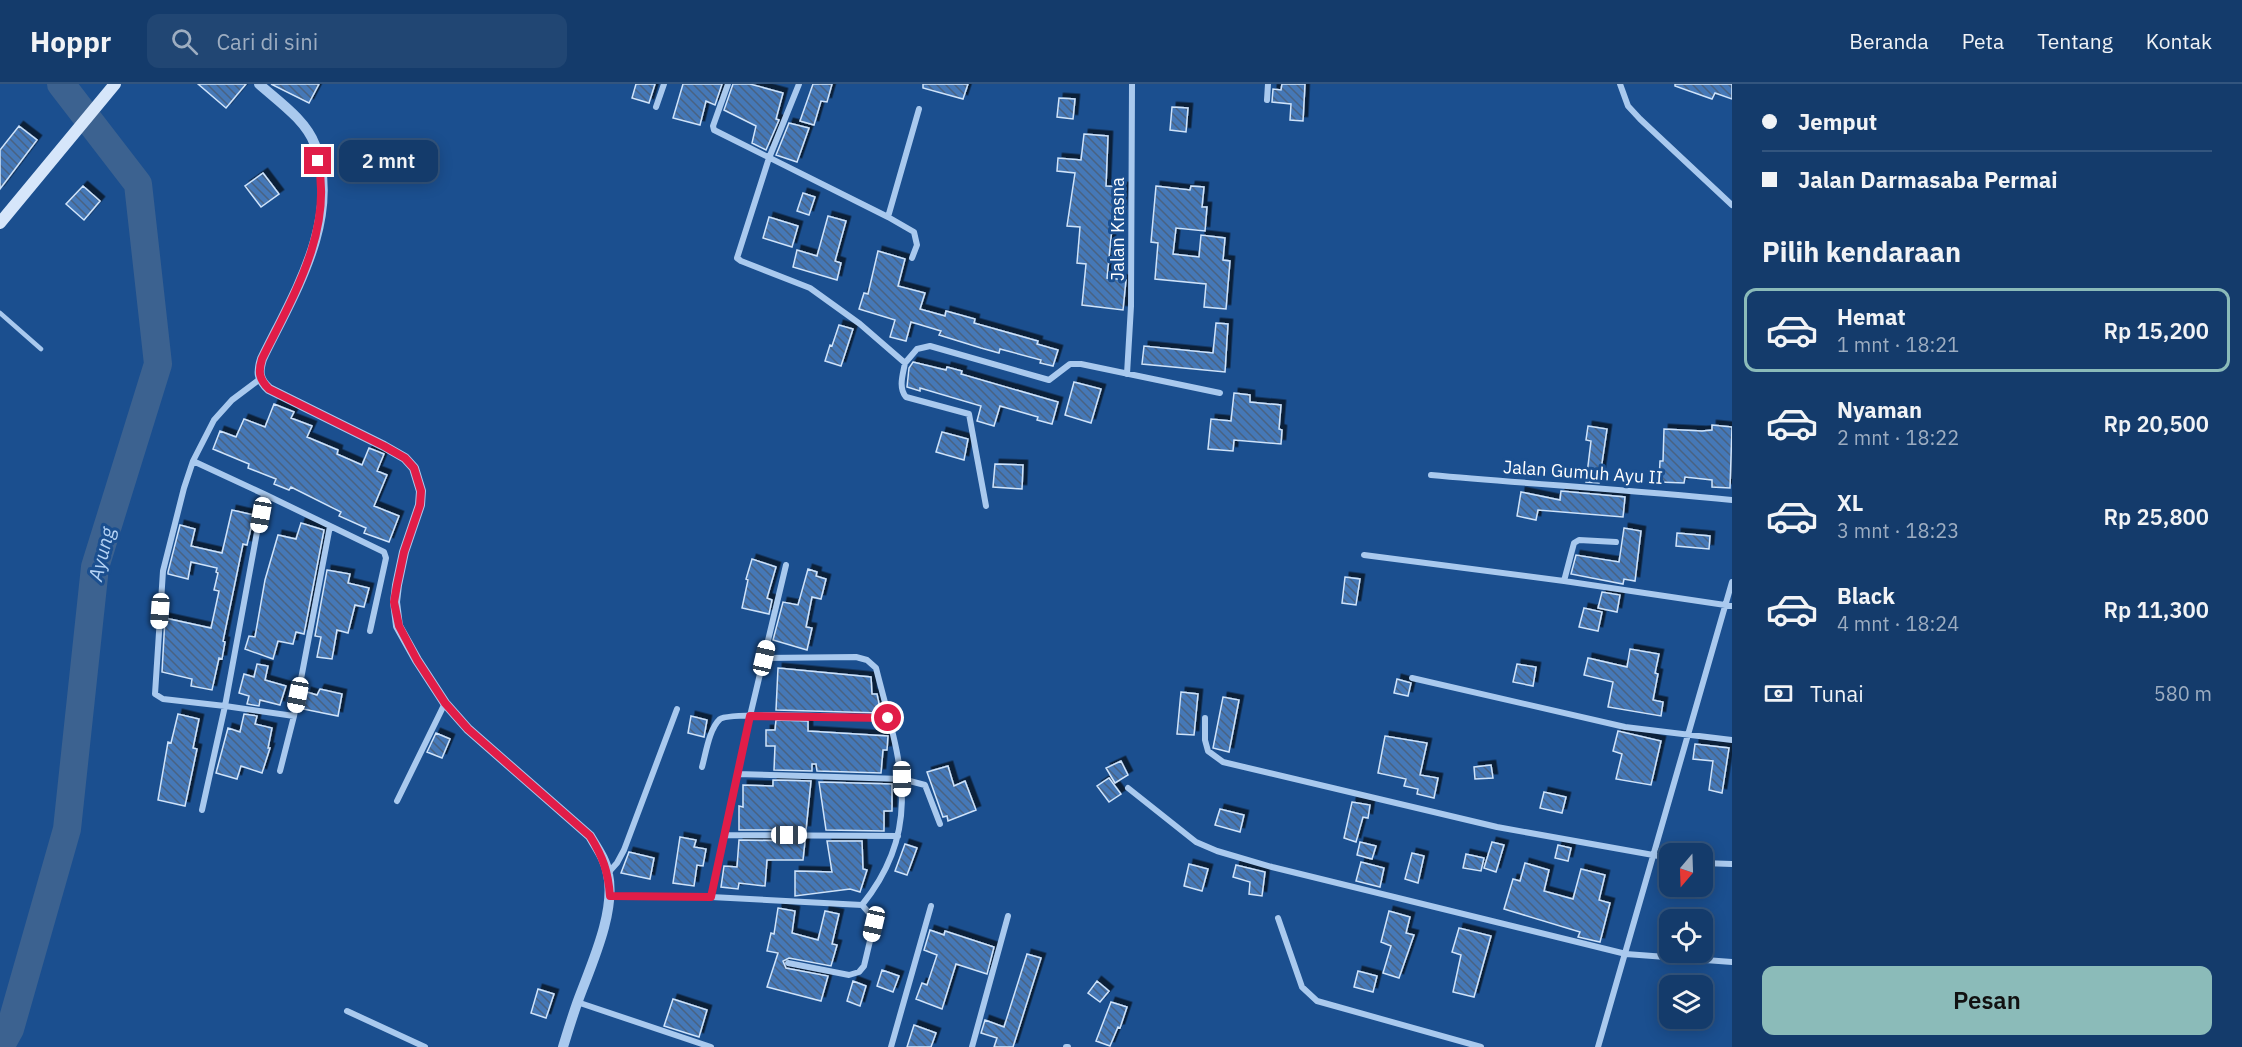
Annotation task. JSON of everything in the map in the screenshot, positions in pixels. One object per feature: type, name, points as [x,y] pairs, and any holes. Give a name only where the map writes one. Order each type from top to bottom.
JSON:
[{"type":"main road","points":[[0,223],[115,84]]},
{"type":"street","points":[[259,84],[303,125],[315,144],[322,178],[320,221],[312,251],[262,359],[259,369],[260,379],[269,389],[384,446],[405,458],[414,468],[419,479],[421,498],[404,552],[394,602],[399,626],[417,660],[445,703],[468,729],[590,836],[600,852],[608,873],[610,896],[594,956],[563,1047]]},
{"type":"street","points":[[656,106],[663,84]]},
{"type":"street","points":[[728,84],[713,126],[714,130],[914,232],[917,245],[912,258]]},
{"type":"street","points":[[799,84],[769,158],[737,253],[738,259],[810,288],[831,302],[906,363]]},
{"type":"street","name":"Jalan Krasna","points":[[1127,374],[1131,306],[1132,84]]},
{"type":"street","points":[[1267,99],[1268,84]]},
{"type":"street","points":[[1620,84],[1628,106],[1640,119],[1732,205]]},
{"type":"street","points":[[888,217],[919,109]]},
{"type":"street","points":[[986,506],[971,416],[967,412],[906,397],[903,393],[902,384],[906,363],[917,349],[930,346],[1049,380],[1070,364],[1075,364],[1220,393]]},
{"type":"street","points":[[260,379],[232,400],[214,420],[193,461],[171,532],[163,571],[154,691],[156,697],[163,699],[294,716]]},
{"type":"street","points":[[193,461],[384,552],[386,558],[370,631]]},
{"type":"street","name":"Jalan Gumuh Ayu II","points":[[1431,475],[1732,500]]},
{"type":"street","points":[[202,810],[225,706],[264,494]]},
{"type":"street","points":[[280,771],[294,716],[330,526]]},
{"type":"street","points":[[1564,581],[1575,543],[1580,540],[1616,542]]},
{"type":"street","points":[[1364,555],[1729,605]]},
{"type":"street","points":[[711,897],[750,716],[786,565]]},
{"type":"street","points":[[1598,1047],[1655,856],[1687,734],[1729,605],[1732,582]]},
{"type":"street","points":[[764,658],[854,657],[867,660],[876,668],[902,779],[903,815],[885,870],[862,905]]},
{"type":"street","points":[[1412,678],[1625,727],[1732,740]]},
{"type":"street","points":[[397,801],[445,703]]},
{"type":"street","points":[[608,873],[624,850],[677,709]]},
{"type":"street","points":[[702,767],[713,730],[720,719],[750,716],[888,718]]},
{"type":"street","points":[[1205,718],[1205,740],[1208,751],[1223,762],[1497,827],[1659,857]]},
{"type":"street","points":[[737,774],[902,779],[925,785],[940,824]]},
{"type":"street","points":[[1128,788],[1196,843],[1272,867],[1626,954],[1732,962]]},
{"type":"street","points":[[724,835],[898,836]]},
{"type":"street","points":[[1713,863],[1732,864]]},
{"type":"street","points":[[610,896],[711,897],[862,905],[870,914],[874,924],[864,966],[859,972],[849,975],[788,963]]},
{"type":"street","points":[[891,1047],[931,906]]},
{"type":"street","points":[[972,1047],[1008,916]]},
{"type":"street","points":[[1278,918],[1302,987],[1317,1001],[1481,1047]]},
{"type":"street","points":[[577,1002],[711,1047]]},
{"type":"street","points":[[347,1011],[425,1047]]},
{"type":"lane","points":[[0,313],[41,349]]},
{"type":"building","points":[[198,84],[246,84],[226,108]]},
{"type":"building","points":[[271,84],[319,84],[309,103]]},
{"type":"building","points":[[636,84],[655,84],[649,103],[632,98]]},
{"type":"building","points":[[683,84],[722,84],[715,105],[706,101],[700,125],[673,118]]},
{"type":"building","points":[[733,84],[750,84],[783,93],[776,119],[779,120],[766,150],[752,143],[756,126],[724,110]]},
{"type":"building","points":[[813,84],[832,84],[827,102],[821,101],[814,125],[800,121]]},
{"type":"building","points":[[923,84],[968,84],[963,99],[923,88]]},
{"type":"building","points":[[1282,84],[1305,84],[1303,121],[1290,120],[1291,104],[1272,102],[1273,89],[1281,90]]},
{"type":"building","points":[[1675,84],[1732,84],[1732,99],[1715,93],[1712,99],[1675,86]]},
{"type":"building","points":[[1059,98],[1075,99],[1073,119],[1057,117]]},
{"type":"building","points":[[1172,107],[1188,108],[1186,132],[1170,130]]},
{"type":"building","points":[[789,123],[809,128],[797,162],[776,155]]},
{"type":"building","points":[[19,126],[37,140],[0,189],[0,150]]},
{"type":"building","points":[[1084,134],[1108,136],[1106,186],[1124,187],[1121,218],[1113,218],[1107,278],[1126,280],[1123,310],[1082,305],[1086,264],[1077,263],[1080,227],[1067,226],[1075,173],[1057,171],[1058,158],[1081,160]]},
{"type":"building","points":[[263,173],[279,194],[261,207],[245,186]]},
{"type":"building","points":[[83,186],[100,201],[84,220],[66,204]]},
{"type":"building","points":[[1156,186],[1190,190],[1191,186],[1204,187],[1202,207],[1207,207],[1205,231],[1176,228],[1173,254],[1199,257],[1201,235],[1225,238],[1223,260],[1230,261],[1226,309],[1204,307],[1206,284],[1155,279],[1158,243],[1151,242]]},
{"type":"building","points":[[803,193],[815,197],[809,215],[797,211]]},
{"type":"building","points":[[828,216],[846,221],[835,261],[841,263],[837,280],[793,267],[797,250],[817,256]]},
{"type":"building","points":[[769,217],[798,226],[792,247],[763,238]]},
{"type":"building","points":[[878,251],[905,259],[898,286],[925,293],[920,309],[945,316],[946,311],[975,319],[974,323],[1038,341],[1037,344],[1058,350],[1053,366],[1040,363],[1041,360],[1000,349],[999,353],[939,335],[941,331],[911,322],[906,341],[890,337],[895,320],[859,309],[864,293],[868,294]]},
{"type":"building","points":[[1216,323],[1228,324],[1225,372],[1142,364],[1144,346],[1213,353]]},
{"type":"building","points":[[839,325],[853,329],[841,366],[825,361]]},
{"type":"building","points":[[913,362],[946,370],[947,367],[962,371],[961,374],[1058,402],[1052,424],[1037,420],[1038,417],[1000,406],[994,426],[977,421],[981,406],[920,388],[920,391],[907,387],[909,368]]},
{"type":"building","points":[[1074,382],[1101,389],[1091,423],[1065,415]]},
{"type":"building","points":[[1234,393],[1250,395],[1250,402],[1281,405],[1279,429],[1282,430],[1281,444],[1234,440],[1233,451],[1208,449],[1211,419],[1231,421]]},
{"type":"building","points":[[274,404],[294,412],[291,418],[312,426],[307,437],[338,450],[337,454],[362,465],[369,448],[384,454],[377,471],[387,475],[374,506],[399,516],[389,542],[364,533],[366,528],[339,516],[341,512],[291,487],[289,490],[274,484],[276,479],[248,468],[249,464],[213,449],[220,431],[236,437],[244,419],[265,427]]},
{"type":"building","points":[[1712,425],[1732,427],[1730,488],[1712,487],[1712,480],[1685,477],[1684,483],[1659,482],[1660,461],[1663,461],[1664,429],[1702,431],[1712,430]]},
{"type":"building","points":[[1588,426],[1607,429],[1599,483],[1586,482],[1591,441],[1586,440]]},
{"type":"building","points":[[942,432],[968,439],[964,460],[936,452]]},
{"type":"building","points":[[995,464],[1023,465],[1022,489],[993,487]]},
{"type":"building","points":[[1561,491],[1625,497],[1623,517],[1538,510],[1536,520],[1517,516],[1521,492],[1560,500]]},
{"type":"building","points":[[232,510],[254,515],[247,545],[243,544],[223,641],[225,642],[222,659],[219,658],[212,690],[191,686],[192,679],[162,672],[165,618],[211,628],[219,591],[214,590],[217,568],[191,562],[188,579],[168,574],[168,572],[180,525],[195,529],[191,546],[222,553]]},
{"type":"building","points":[[301,523],[324,530],[304,634],[296,632],[293,644],[278,641],[273,659],[245,649],[249,636],[255,637],[265,580],[278,535],[296,539]]},
{"type":"building","points":[[1624,528],[1641,531],[1635,581],[1624,579],[1623,584],[1571,574],[1576,555],[1619,562]]},
{"type":"building","points":[[1677,533],[1710,536],[1709,549],[1676,546]]},
{"type":"building","points":[[752,559],[776,567],[767,598],[772,600],[769,614],[742,608],[748,580],[746,579]]},
{"type":"building","points":[[808,569],[817,572],[816,576],[826,579],[821,599],[812,597],[806,627],[812,628],[807,650],[773,640],[783,602],[798,605]]},
{"type":"building","points":[[327,570],[350,574],[348,583],[369,588],[364,607],[355,605],[348,633],[337,630],[332,659],[317,657],[321,637],[315,636]]},
{"type":"building","points":[[1345,577],[1360,579],[1356,605],[1342,603]]},
{"type":"building","points":[[1602,592],[1620,595],[1617,612],[1598,608]]},
{"type":"building","points":[[1584,608],[1602,612],[1598,631],[1579,627]]},
{"type":"building","points":[[1630,649],[1659,654],[1653,700],[1663,702],[1661,716],[1608,707],[1613,682],[1584,675],[1588,658],[1627,667]]},
{"type":"building","points":[[257,664],[268,666],[265,680],[286,686],[280,705],[260,700],[259,706],[247,704],[249,696],[239,693],[244,674],[254,677]]},
{"type":"building","points":[[1517,664],[1536,667],[1533,686],[1513,682]]},
{"type":"building","points":[[778,668],[871,677],[872,694],[877,694],[881,713],[776,710]]},
{"type":"building","points":[[1397,679],[1411,683],[1408,696],[1394,693]]},
{"type":"building","points":[[320,689],[342,694],[338,716],[303,709],[307,692],[317,695]]},
{"type":"building","points":[[1181,692],[1198,694],[1194,735],[1177,734]]},
{"type":"building","points":[[1223,697],[1239,700],[1229,752],[1213,748]]},
{"type":"building","points":[[178,714],[199,719],[193,748],[197,749],[185,806],[158,800],[168,742],[171,743]]},
{"type":"building","points":[[244,714],[257,716],[255,724],[272,728],[268,748],[270,748],[262,773],[241,766],[237,779],[216,773],[228,728],[240,732]]},
{"type":"building","points":[[691,716],[707,720],[704,737],[688,733]]},
{"type":"building","points":[[776,720],[808,721],[808,731],[888,736],[887,750],[883,750],[881,773],[817,771],[816,764],[812,764],[812,771],[774,770],[775,746],[766,746],[766,730],[775,730]]},
{"type":"building","points":[[1618,731],[1661,741],[1651,785],[1616,779],[1622,754],[1613,751]]},
{"type":"building","points":[[436,733],[450,739],[442,758],[427,752]]},
{"type":"building","points":[[1385,736],[1427,743],[1420,775],[1438,778],[1434,798],[1417,794],[1418,789],[1404,786],[1406,779],[1378,773]]},
{"type":"building","points":[[1695,744],[1729,748],[1722,793],[1709,790],[1713,761],[1693,759]]},
{"type":"building","points":[[1121,761],[1128,775],[1115,783],[1106,768]]},
{"type":"building","points":[[1491,765],[1493,778],[1475,779],[1474,767]]},
{"type":"building","points":[[948,766],[954,786],[965,781],[976,810],[948,821],[947,816],[943,817],[927,772]]},
{"type":"building","points":[[1109,778],[1121,794],[1109,802],[1097,786]]},
{"type":"building","points":[[773,780],[811,781],[806,830],[739,830],[739,806],[743,807],[743,785],[773,786]]},
{"type":"building","points":[[819,782],[892,784],[892,811],[884,811],[884,831],[826,830]]},
{"type":"building","points":[[1544,792],[1566,797],[1562,813],[1540,808]]},
{"type":"building","points":[[1352,802],[1370,805],[1368,818],[1363,817],[1356,842],[1344,838]]},
{"type":"building","points":[[1220,809],[1244,815],[1240,832],[1215,825]]},
{"type":"building","points":[[680,837],[696,840],[694,847],[706,849],[703,866],[697,865],[694,886],[673,883]]},
{"type":"building","points":[[739,840],[805,841],[803,860],[767,860],[765,886],[739,883],[738,889],[721,887],[724,866],[737,867]]},
{"type":"building","points":[[827,841],[862,841],[863,869],[867,870],[860,892],[850,889],[795,896],[795,871],[832,872]]},
{"type":"building","points":[[1360,842],[1376,846],[1372,859],[1357,855]]},
{"type":"building","points":[[1492,842],[1504,845],[1496,872],[1484,868]]},
{"type":"building","points":[[905,844],[917,848],[907,875],[895,871]]},
{"type":"building","points":[[1558,845],[1571,848],[1568,861],[1555,858]]},
{"type":"building","points":[[629,852],[654,858],[650,879],[621,873]]},
{"type":"building","points":[[1412,853],[1424,856],[1418,883],[1405,879]]},
{"type":"building","points":[[1466,854],[1484,858],[1481,871],[1463,868]]},
{"type":"building","points":[[1361,862],[1384,868],[1380,887],[1356,881]]},
{"type":"building","points":[[1525,863],[1549,870],[1544,891],[1573,899],[1581,869],[1605,875],[1599,900],[1610,903],[1600,942],[1578,937],[1580,932],[1504,909],[1513,879],[1520,881]]},
{"type":"building","points":[[1189,864],[1208,869],[1202,891],[1184,886]]},
{"type":"building","points":[[1236,865],[1265,872],[1262,896],[1249,894],[1250,882],[1233,877]]},
{"type":"building","points":[[778,908],[795,911],[792,933],[818,940],[825,911],[839,914],[832,944],[837,945],[831,966],[789,958],[783,961],[786,968],[828,976],[821,1001],[767,987],[778,953],[767,951],[771,933],[774,934]]},
{"type":"building","points":[[1389,911],[1410,917],[1406,933],[1414,935],[1399,978],[1383,973],[1391,946],[1381,942]]},
{"type":"building","points":[[1459,928],[1491,936],[1474,997],[1453,992],[1461,955],[1452,952]]},
{"type":"building","points":[[930,930],[944,935],[945,931],[994,947],[987,974],[956,964],[942,1009],[916,999],[922,983],[927,985],[937,955],[924,950]]},
{"type":"building","points":[[1027,954],[1041,958],[1013,1047],[994,1047],[997,1038],[981,1033],[985,1020],[1004,1027]]},
{"type":"building","points":[[882,970],[899,976],[893,992],[877,986]]},
{"type":"building","points":[[1358,971],[1377,976],[1373,992],[1354,987]]},
{"type":"building","points":[[853,981],[866,986],[860,1006],[847,1001]]},
{"type":"building","points":[[1097,981],[1109,991],[1100,1002],[1088,993]]},
{"type":"building","points":[[538,989],[554,994],[546,1018],[531,1013]]},
{"type":"building","points":[[673,999],[707,1010],[699,1037],[664,1026]]},
{"type":"building","points":[[1111,1002],[1127,1007],[1120,1028],[1118,1027],[1110,1046],[1096,1041]]},
{"type":"building","points":[[914,1025],[936,1033],[931,1047],[907,1047]]},
{"type":"waterway","name":"Ayung","points":[[0,1047],[10,1029],[67,829],[95,567],[158,364],[138,184],[61,84]]},
{"type":"route","points":[[318,161],[322,178],[322,199],[316,237],[301,278],[262,359],[259,369],[260,379],[269,389],[405,458],[414,468],[421,491],[420,505],[404,552],[394,602],[399,626],[417,660],[445,703],[468,729],[590,836],[600,852],[608,873],[610,896],[711,897],[750,716],[888,718]]}]
